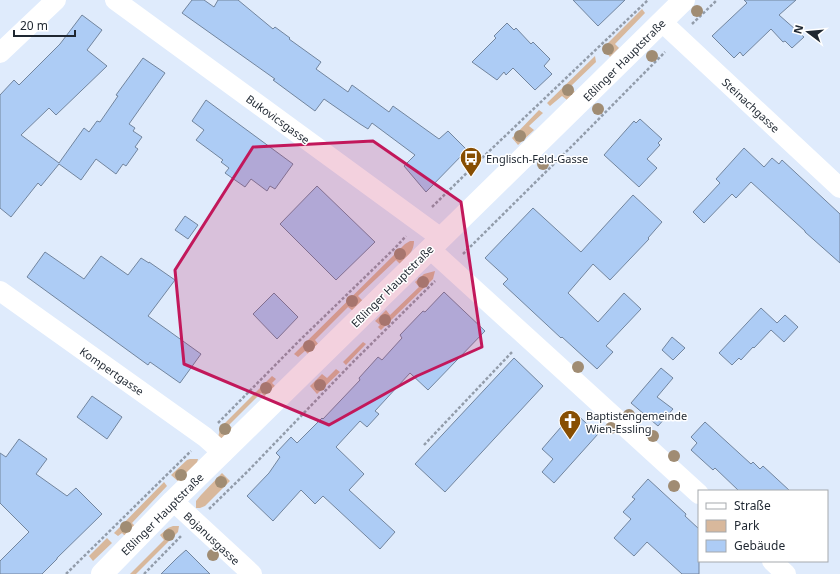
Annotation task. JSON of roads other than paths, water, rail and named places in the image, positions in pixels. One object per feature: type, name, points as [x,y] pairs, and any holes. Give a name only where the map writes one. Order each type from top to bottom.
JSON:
[{"type":"main road","name":"Eßlinger Hauptstraße","points":[[102,574],[173,501],[684,0]]},
{"type":"street","points":[[0,53],[56,0]]},
{"type":"street","name":"Bukovicsgasse","points":[[115,0],[436,244]]},
{"type":"street","name":"Steinachgasse","points":[[662,22],[840,188]]},
{"type":"street","points":[[436,244],[526,336],[698,493]]},
{"type":"street","name":"Kompertgasse","points":[[0,291],[205,437],[223,453]]},
{"type":"street","name":"Bojanusgasse","points":[[173,501],[252,574]]},
{"type":"street","points":[[773,562],[786,574]]},
{"type":"place","name":"Englisch-Feld-Gasse","points":[[471,178]]},
{"type":"place","name":"Baptistengemeinde Wien-Essling","points":[[570,440]]}]
